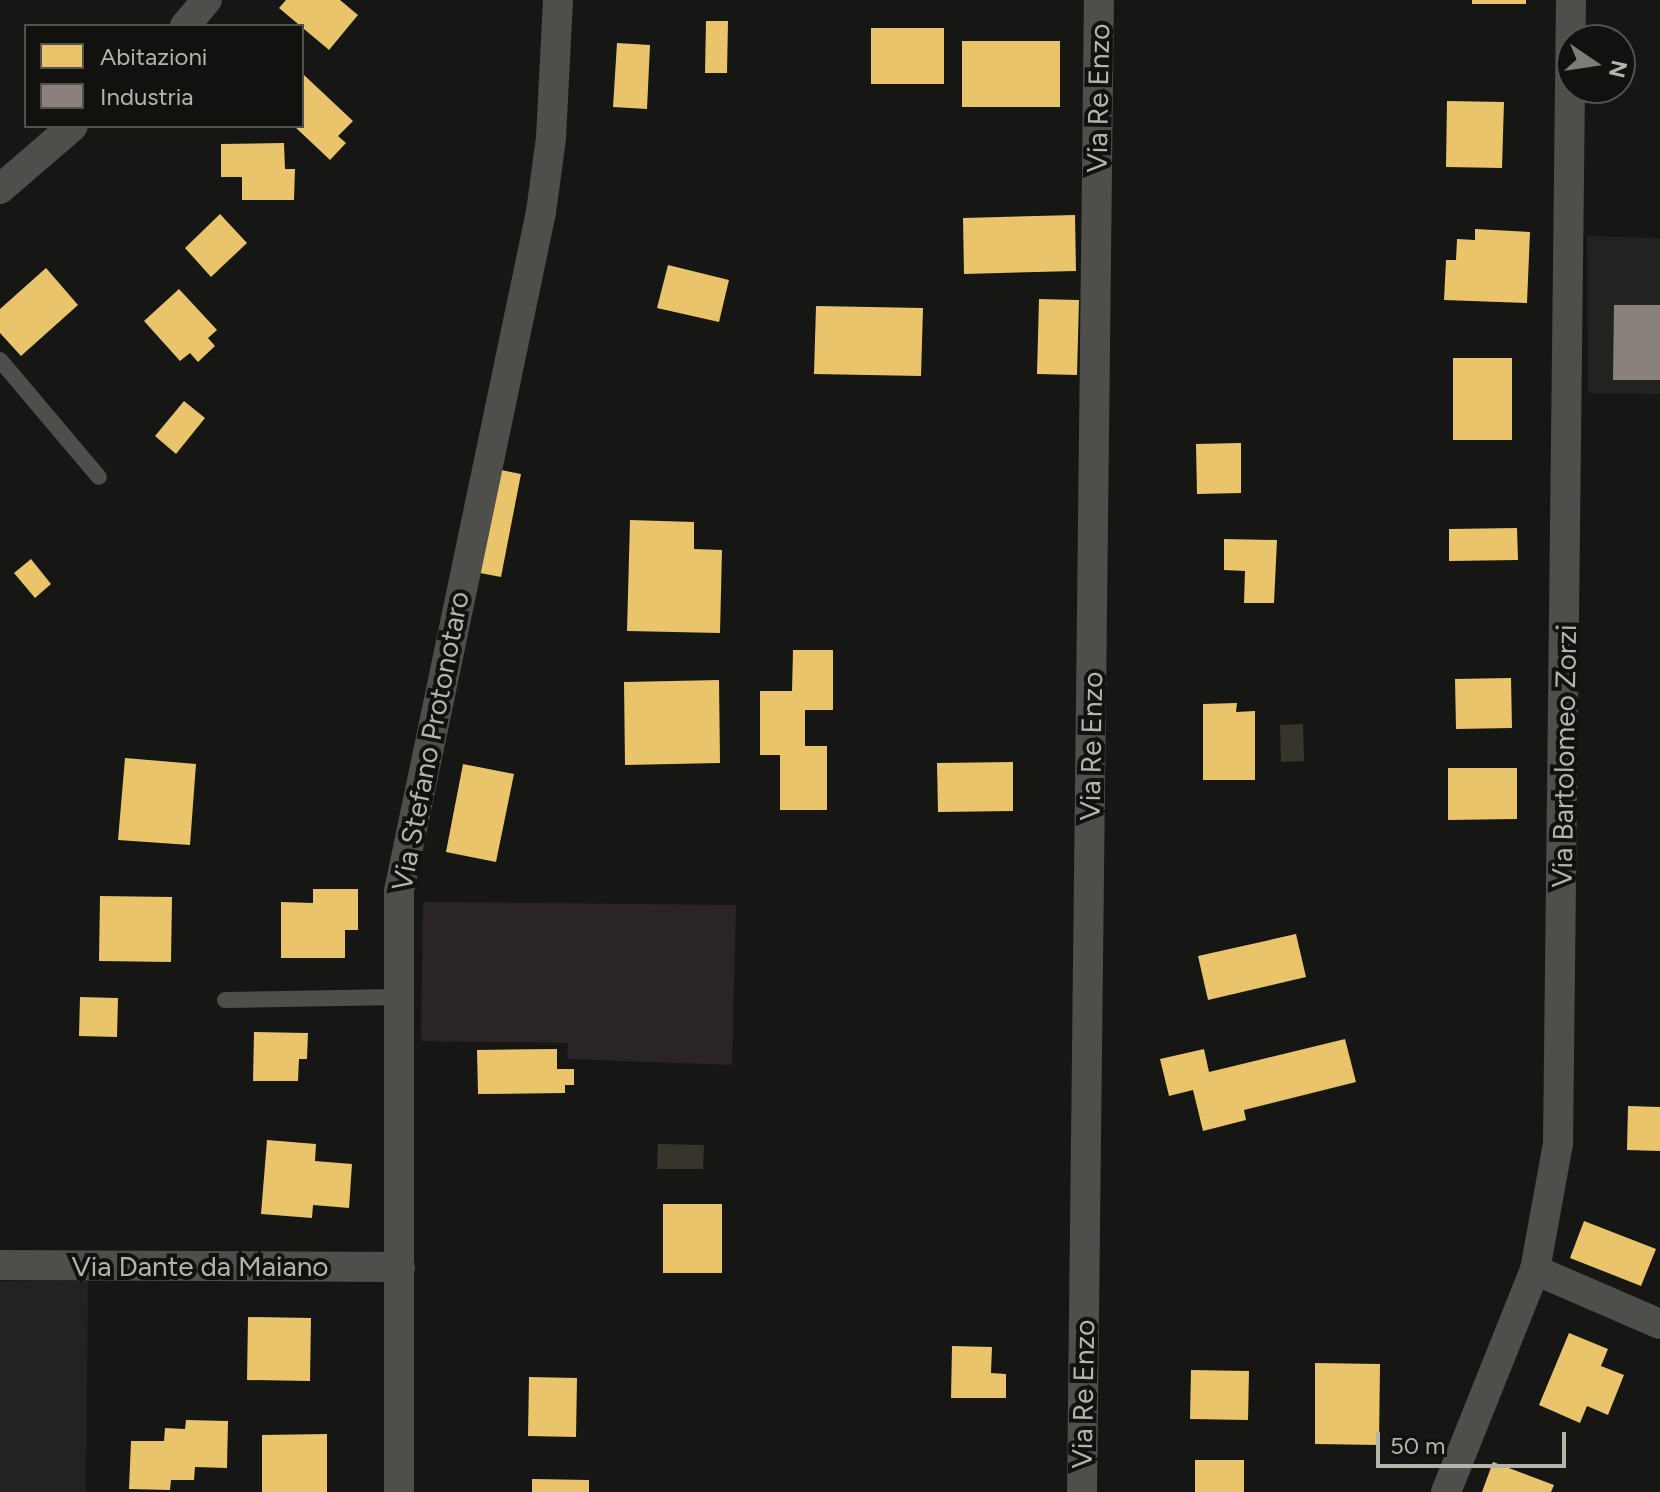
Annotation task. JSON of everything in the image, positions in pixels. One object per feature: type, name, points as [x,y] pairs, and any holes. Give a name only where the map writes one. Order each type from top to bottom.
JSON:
[{"type":"street","points":[[187,24],[207,0]]},
{"type":"street","name":"Via Stefano Protonotaro","points":[[399,1492],[398,997],[401,872],[541,212],[551,138],[558,0]]},
{"type":"street","name":"Via Re Enzo","points":[[1082,1492],[1099,0]]},
{"type":"street","name":"Via Bartolomeo Zorzi","points":[[1446,1492],[1535,1270],[1558,1144],[1571,0]]},
{"type":"street","points":[[0,189],[71,128]]},
{"type":"street","name":"Via Dante da Maiano","points":[[0,1265],[400,1267]]},
{"type":"street","points":[[1535,1270],[1660,1324]]},
{"type":"lane","points":[[0,360],[99,477]]},
{"type":"lane","points":[[225,1000],[398,997]]},
{"type":"shaded area","points":[[1587,236],[1660,238],[1660,394],[1588,393]]},
{"type":"shaded area","points":[[1303,724],[1304,761],[1281,762],[1280,725]]},
{"type":"shaded area","points":[[423,902],[736,905],[732,1065],[567,1059],[568,1043],[421,1041]]},
{"type":"shaded area","points":[[658,1144],[704,1145],[703,1169],[657,1169]]},
{"type":"shaded area","points":[[0,1281],[88,1281],[86,1492],[0,1492]]},
{"type":"building: Abitazioni","points":[[286,0],[340,0],[358,15],[329,50],[304,29],[304,24],[298,24],[279,8]]},
{"type":"building: Abitazioni","points":[[1472,0],[1526,0],[1526,4],[1472,4]]},
{"type":"building: Abitazioni","points":[[706,21],[728,21],[727,73],[705,73]]},
{"type":"building: Abitazioni","points":[[871,28],[944,28],[944,84],[871,84]]},
{"type":"building: Abitazioni","points":[[962,41],[1060,41],[1060,107],[962,107]]},
{"type":"building: Abitazioni","points":[[617,43],[650,45],[647,109],[613,107]]},
{"type":"building: Abitazioni","points":[[304,75],[353,121],[338,136],[346,143],[330,160],[296,128],[304,128]]},
{"type":"building: Abitazioni","points":[[1447,101],[1504,102],[1502,168],[1446,167]]},
{"type":"building: Abitazioni","points":[[284,143],[285,169],[295,169],[294,200],[242,200],[242,177],[221,177],[221,144]]},
{"type":"building: Abitazioni","points":[[220,214],[247,243],[211,277],[185,248]]},
{"type":"building: Abitazioni","points":[[1075,215],[1076,271],[964,274],[963,218]]},
{"type":"building: Abitazioni","points":[[1475,229],[1530,232],[1527,303],[1444,300],[1446,260],[1456,260],[1457,239],[1475,240]]},
{"type":"building: Abitazioni","points":[[668,265],[729,280],[719,322],[657,308]]},
{"type":"building: Abitazioni","points":[[46,268],[78,305],[21,356],[0,333],[0,309]]},
{"type":"building: Abitazioni","points":[[179,289],[217,330],[208,338],[215,346],[198,362],[190,353],[180,361],[144,321]]},
{"type":"building: Abitazioni","points":[[1039,299],[1079,300],[1077,375],[1037,374]]},
{"type":"building: Abitazioni","points":[[816,306],[923,308],[921,376],[814,374]]},
{"type":"building: Abitazioni","points":[[1453,358],[1512,358],[1512,440],[1453,440]]},
{"type":"building: Abitazioni","points":[[184,401],[205,418],[176,454],[155,436]]},
{"type":"building: Abitazioni","points":[[1241,443],[1241,493],[1197,494],[1196,444]]},
{"type":"building: Abitazioni","points":[[501,470],[521,474],[501,577],[480,573]]},
{"type":"building: Abitazioni","points":[[630,520],[694,522],[694,549],[722,550],[720,633],[627,631]]},
{"type":"building: Abitazioni","points":[[1517,528],[1518,560],[1449,561],[1449,529]]},
{"type":"building: Abitazioni","points":[[1224,539],[1277,540],[1274,603],[1244,603],[1245,571],[1224,570]]},
{"type":"building: Abitazioni","points":[[31,559],[51,584],[35,598],[14,573]]},
{"type":"building: Abitazioni","points":[[793,650],[833,650],[833,710],[805,710],[805,746],[827,746],[827,810],[780,810],[780,755],[760,755],[760,691],[792,691]]},
{"type":"building: Abitazioni","points":[[1511,678],[1512,728],[1456,729],[1455,679]]},
{"type":"building: Abitazioni","points":[[719,680],[720,763],[625,765],[624,682]]},
{"type":"building: Abitazioni","points":[[1237,703],[1236,712],[1255,711],[1255,780],[1203,780],[1203,704]]},
{"type":"building: Abitazioni","points":[[125,758],[196,764],[190,845],[118,840]]},
{"type":"building: Abitazioni","points":[[1013,762],[1013,811],[938,812],[937,763]]},
{"type":"building: Abitazioni","points":[[463,764],[514,774],[496,862],[446,852]]},
{"type":"building: Abitazioni","points":[[1448,768],[1517,768],[1517,819],[1448,820]]},
{"type":"building: Abitazioni","points":[[313,889],[358,889],[358,930],[345,930],[345,958],[281,958],[281,902],[313,903]]},
{"type":"building: Abitazioni","points":[[100,896],[172,897],[171,962],[99,961]]},
{"type":"building: Abitazioni","points":[[1296,934],[1306,977],[1208,1000],[1198,956]]},
{"type":"building: Abitazioni","points":[[80,997],[118,998],[117,1037],[79,1036]]},
{"type":"building: Abitazioni","points":[[254,1032],[308,1033],[307,1059],[299,1059],[298,1081],[253,1081]]},
{"type":"building: Abitazioni","points":[[1345,1039],[1356,1082],[1244,1110],[1246,1120],[1203,1131],[1193,1090],[1169,1096],[1160,1059],[1204,1049],[1209,1072]]},
{"type":"building: Abitazioni","points":[[557,1049],[557,1069],[574,1069],[574,1085],[565,1085],[565,1093],[478,1094],[477,1050]]},
{"type":"building: Abitazioni","points":[[1628,1106],[1660,1107],[1660,1151],[1627,1150]]},
{"type":"building: Abitazioni","points":[[267,1140],[316,1144],[315,1161],[352,1164],[349,1208],[313,1205],[312,1218],[261,1214]]},
{"type":"building: Abitazioni","points":[[663,1204],[722,1204],[722,1273],[663,1273]]},
{"type":"building: Abitazioni","points":[[1584,1221],[1656,1249],[1641,1286],[1570,1258]]},
{"type":"building: Abitazioni","points":[[248,1317],[311,1318],[310,1381],[247,1380]]},
{"type":"building: Abitazioni","points":[[1569,1333],[1608,1349],[1601,1366],[1624,1375],[1608,1415],[1587,1406],[1580,1423],[1539,1405]]},
{"type":"building: Abitazioni","points":[[952,1346],[992,1347],[991,1373],[1006,1374],[1006,1398],[951,1398]]},
{"type":"building: Abitazioni","points":[[1315,1363],[1380,1364],[1379,1445],[1315,1444]]},
{"type":"building: Abitazioni","points":[[1191,1370],[1249,1371],[1248,1420],[1190,1419]]},
{"type":"building: Abitazioni","points":[[529,1377],[577,1378],[576,1437],[528,1436]]},
{"type":"building: Abitazioni","points":[[186,1420],[228,1421],[227,1468],[195,1467],[194,1480],[171,1480],[170,1490],[129,1489],[131,1441],[164,1441],[165,1428],[185,1429]]},
{"type":"building: Abitazioni","points":[[327,1434],[327,1492],[262,1492],[262,1435]]},
{"type":"building: Abitazioni","points":[[1195,1460],[1244,1460],[1244,1492],[1195,1492]]},
{"type":"building: Abitazioni","points":[[1493,1462],[1554,1485],[1551,1492],[1482,1492]]},
{"type":"building: Abitazioni","points":[[532,1479],[589,1480],[589,1492],[532,1492]]},
{"type":"building: Industria","points":[[1614,305],[1660,305],[1660,380],[1613,380]]}]
